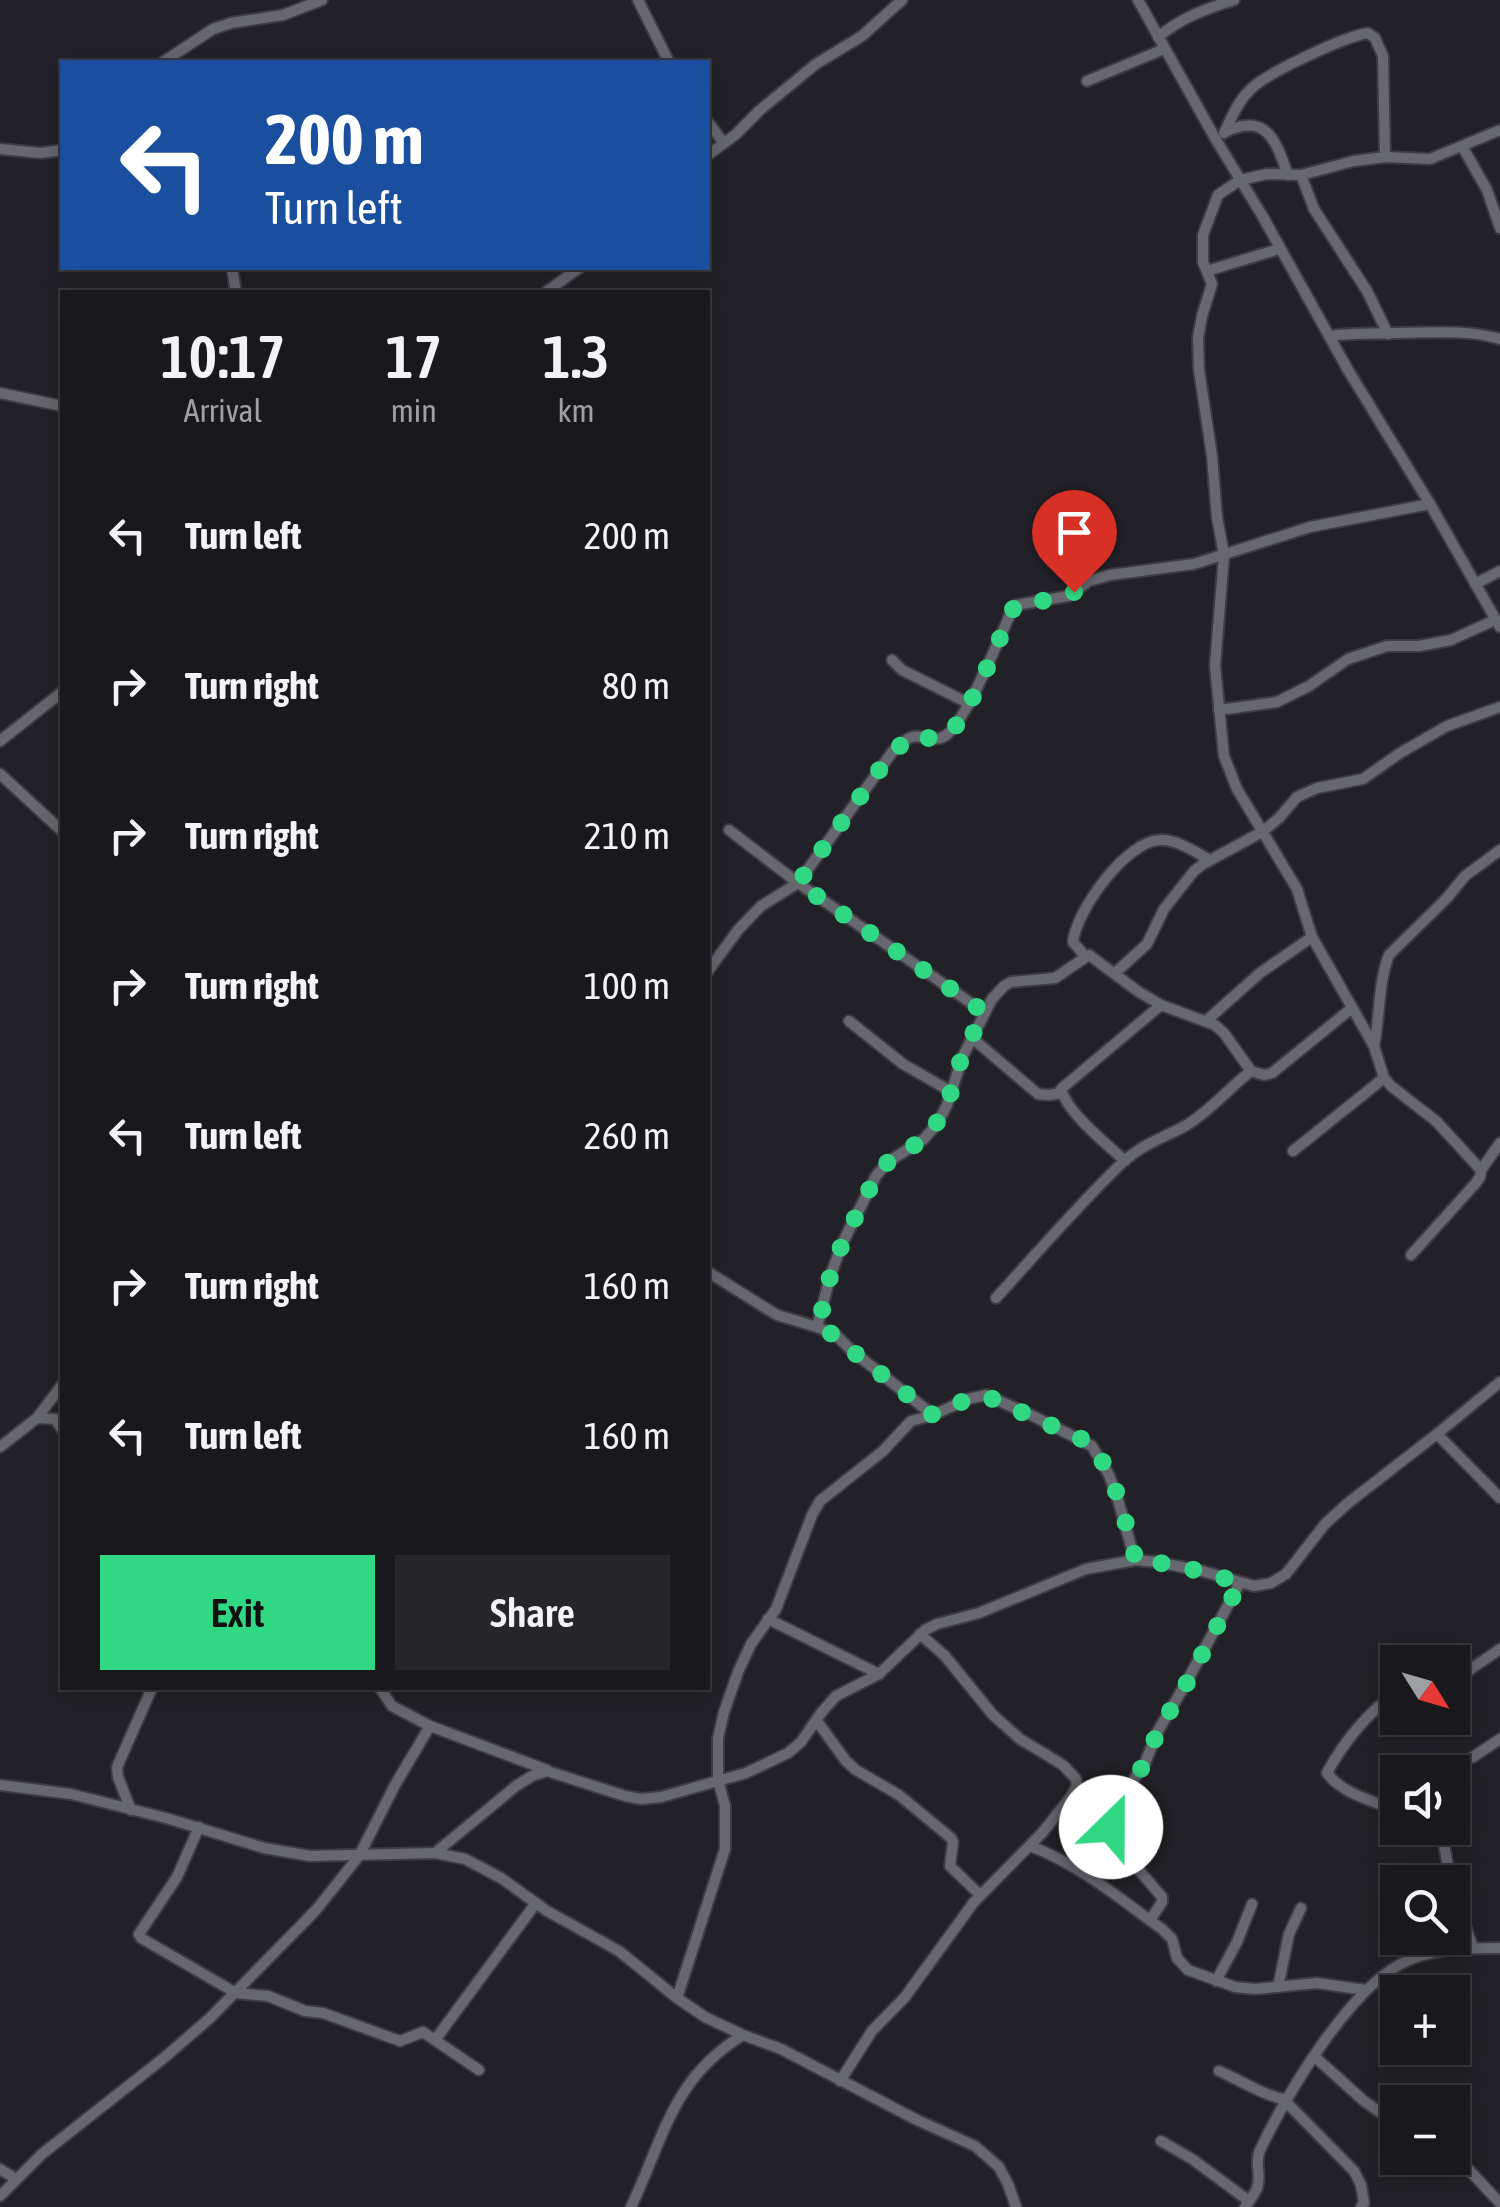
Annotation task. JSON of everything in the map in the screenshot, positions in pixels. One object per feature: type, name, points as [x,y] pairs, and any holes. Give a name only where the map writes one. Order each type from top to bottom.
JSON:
[{"type":"street","points":[[166,60],[213,29],[283,15],[322,0]]},
{"type":"street","points":[[638,0],[668,60]]},
{"type":"street","points":[[710,153],[816,64],[862,36],[902,0]]},
{"type":"street","points":[[1138,0],[1164,49],[1220,135],[1279,249],[1498,624],[1451,640],[1387,646],[1348,659],[1309,686],[1276,702],[1220,710]]},
{"type":"street","points":[[1158,38],[1194,13],[1234,0]]},
{"type":"street","points":[[1220,135],[1249,90],[1262,80],[1328,47],[1368,33],[1376,38],[1383,56],[1385,156]]},
{"type":"street","points":[[1087,81],[1164,49]]},
{"type":"street","points":[[710,125],[723,142]]},
{"type":"street","points":[[1220,135],[1246,125],[1261,127],[1276,144],[1288,175]]},
{"type":"street","points":[[1481,1170],[1436,1121],[1384,1078],[1374,1046],[1312,938],[1298,890],[1237,790],[1224,756],[1215,666],[1224,556],[1216,517],[1198,338],[1212,288],[1202,250],[1203,235],[1213,204],[1224,189],[1240,180],[1267,174],[1301,175],[1385,156],[1430,159],[1500,130]]},
{"type":"street","points":[[1462,146],[1486,190],[1500,228]]},
{"type":"street","points":[[0,149],[41,153],[60,150]]},
{"type":"street","points":[[1301,175],[1314,208],[1367,291],[1388,334]]},
{"type":"street","points":[[1207,270],[1279,249]]},
{"type":"street","points":[[549,290],[575,270]]},
{"type":"street","points":[[1329,336],[1352,332],[1467,333],[1500,339]]},
{"type":"street","points":[[0,393],[60,406]]},
{"type":"street","points":[[710,969],[738,930],[762,906],[798,883],[893,751],[915,735],[935,739],[951,732],[1016,605],[1068,596],[1089,582],[1110,575],[1194,564],[1310,527],[1430,504]]},
{"type":"street","points":[[1475,584],[1500,571]]},
{"type":"street","points":[[892,660],[902,670],[968,704]]},
{"type":"street","points":[[0,741],[60,694]]},
{"type":"street","points":[[1115,974],[1147,944],[1164,908],[1194,872],[1262,832],[1298,796],[1363,779],[1447,726],[1500,706]]},
{"type":"street","points":[[0,774],[60,830]]},
{"type":"street","points":[[729,830],[798,883],[984,1012]]},
{"type":"street","points":[[1210,860],[1169,840],[1142,845],[1104,879],[1074,932],[1073,942],[1085,956],[1095,957],[1161,1005],[1206,1021],[1224,1033],[1251,1071],[1272,1073],[1352,1008]]},
{"type":"street","points":[[1374,1046],[1384,967],[1389,956],[1465,876],[1500,850]]},
{"type":"street","points":[[1206,1021],[1260,973],[1312,938]]},
{"type":"street","points":[[818,1327],[842,1244],[876,1176],[888,1162],[924,1139],[947,1105],[962,1056],[984,1012],[1011,982],[1055,978],[1085,956]]},
{"type":"street","points":[[1125,1161],[1080,1117],[1062,1093],[1063,1086],[1161,1005]]},
{"type":"street","points":[[849,1021],[903,1064],[950,1092]]},
{"type":"street","points":[[972,1038],[1038,1094],[1062,1093]]},
{"type":"street","points":[[996,1298],[1125,1161],[1146,1144],[1195,1119],[1251,1071]]},
{"type":"street","points":[[1293,1150],[1384,1078]]},
{"type":"street","points":[[1411,1255],[1475,1184],[1500,1143]]},
{"type":"street","points":[[710,1273],[770,1312],[836,1336],[933,1415]]},
{"type":"street","points":[[381,1690],[392,1706],[430,1726],[626,1796],[661,1797],[746,1773],[788,1753],[836,1696],[879,1674],[920,1634],[937,1624],[979,1612],[1086,1569],[1136,1560],[1202,1570],[1240,1583],[1271,1583],[1286,1574],[1325,1524],[1348,1503],[1500,1382]]},
{"type":"street","points":[[0,1447],[37,1418],[60,1388]]},
{"type":"street","points":[[677,1998],[725,1849],[725,1806],[718,1780],[718,1738],[724,1712],[751,1644],[776,1609],[820,1501],[883,1451],[911,1421],[986,1396],[1086,1441],[1098,1453],[1118,1500],[1136,1560]]},
{"type":"street","points":[[37,1418],[54,1419],[60,1427]]},
{"type":"street","points":[[1437,1434],[1500,1498]]},
{"type":"street","points":[[1150,1920],[1162,1896],[1118,1850],[1109,1810],[1145,1763],[1158,1731],[1240,1583]]},
{"type":"street","points":[[768,1619],[879,1674]]},
{"type":"street","points":[[840,2082],[872,2030],[905,1997],[980,1895],[1030,1846],[1077,1786],[1076,1780],[1054,1758],[1020,1739],[994,1715],[945,1656],[920,1634]]},
{"type":"street","points":[[1470,1670],[1500,1649]]},
{"type":"street","points":[[131,1810],[117,1767],[151,1690]]},
{"type":"street","points":[[1380,1706],[1350,1738],[1327,1774],[1348,1792],[1380,1804]]},
{"type":"street","points":[[816,1720],[846,1761],[899,1795],[951,1838],[950,1866],[980,1895]]},
{"type":"street","points":[[0,2196],[78,2124],[165,2057],[236,1993],[316,1910],[359,1856],[430,1726]]},
{"type":"street","points":[[1473,1758],[1500,1738]]},
{"type":"street","points":[[434,1853],[516,1786],[548,1771]]},
{"type":"street","points":[[0,1785],[71,1794],[264,1848],[310,1856],[434,1853],[465,1859],[619,1950],[705,2017],[781,2049],[840,2082],[975,2146],[999,2167],[1016,2207]]},
{"type":"street","points":[[199,1827],[178,1877],[138,1936],[236,1993],[268,1996],[400,2041],[420,2032],[479,2070]]},
{"type":"street","points":[[1030,1846],[1092,1878],[1150,1920],[1172,1939],[1177,1958],[1188,1970],[1244,1989],[1317,1983],[1366,1990]]},
{"type":"street","points":[[435,2040],[536,1903]]},
{"type":"street","points":[[1216,1981],[1252,1904]]},
{"type":"street","points":[[1278,1987],[1289,1934],[1300,1908]]},
{"type":"street","points":[[1470,1939],[1473,1948]]},
{"type":"street","points":[[1161,2142],[1192,2159],[1247,2204],[1258,2184],[1258,2155],[1287,2101],[1366,1990],[1420,1955],[1500,1948]]},
{"type":"street","points":[[631,2207],[660,2136],[692,2081],[702,2066],[742,2035]]},
{"type":"street","points":[[1315,2057],[1380,2112]]},
{"type":"street","points":[[1218,2071],[1263,2094],[1287,2101],[1354,2172],[1361,2185],[1364,2203],[1360,2207]]},
{"type":"street","points":[[0,2169],[16,2179]]},
{"type":"street","points":[[1470,2171],[1500,2202]]},
{"type":"route","points":[[1074,592],[1016,605],[951,732],[935,739],[915,735],[893,751],[798,883],[984,1012],[936,1124],[924,1139],[888,1162],[876,1176],[842,1244],[818,1327],[836,1336],[933,1415],[968,1399],[986,1396],[1086,1441],[1098,1453],[1108,1475],[1136,1560],[1202,1570],[1240,1583],[1158,1731],[1145,1763],[1111,1803],[1111,1827]]}]
